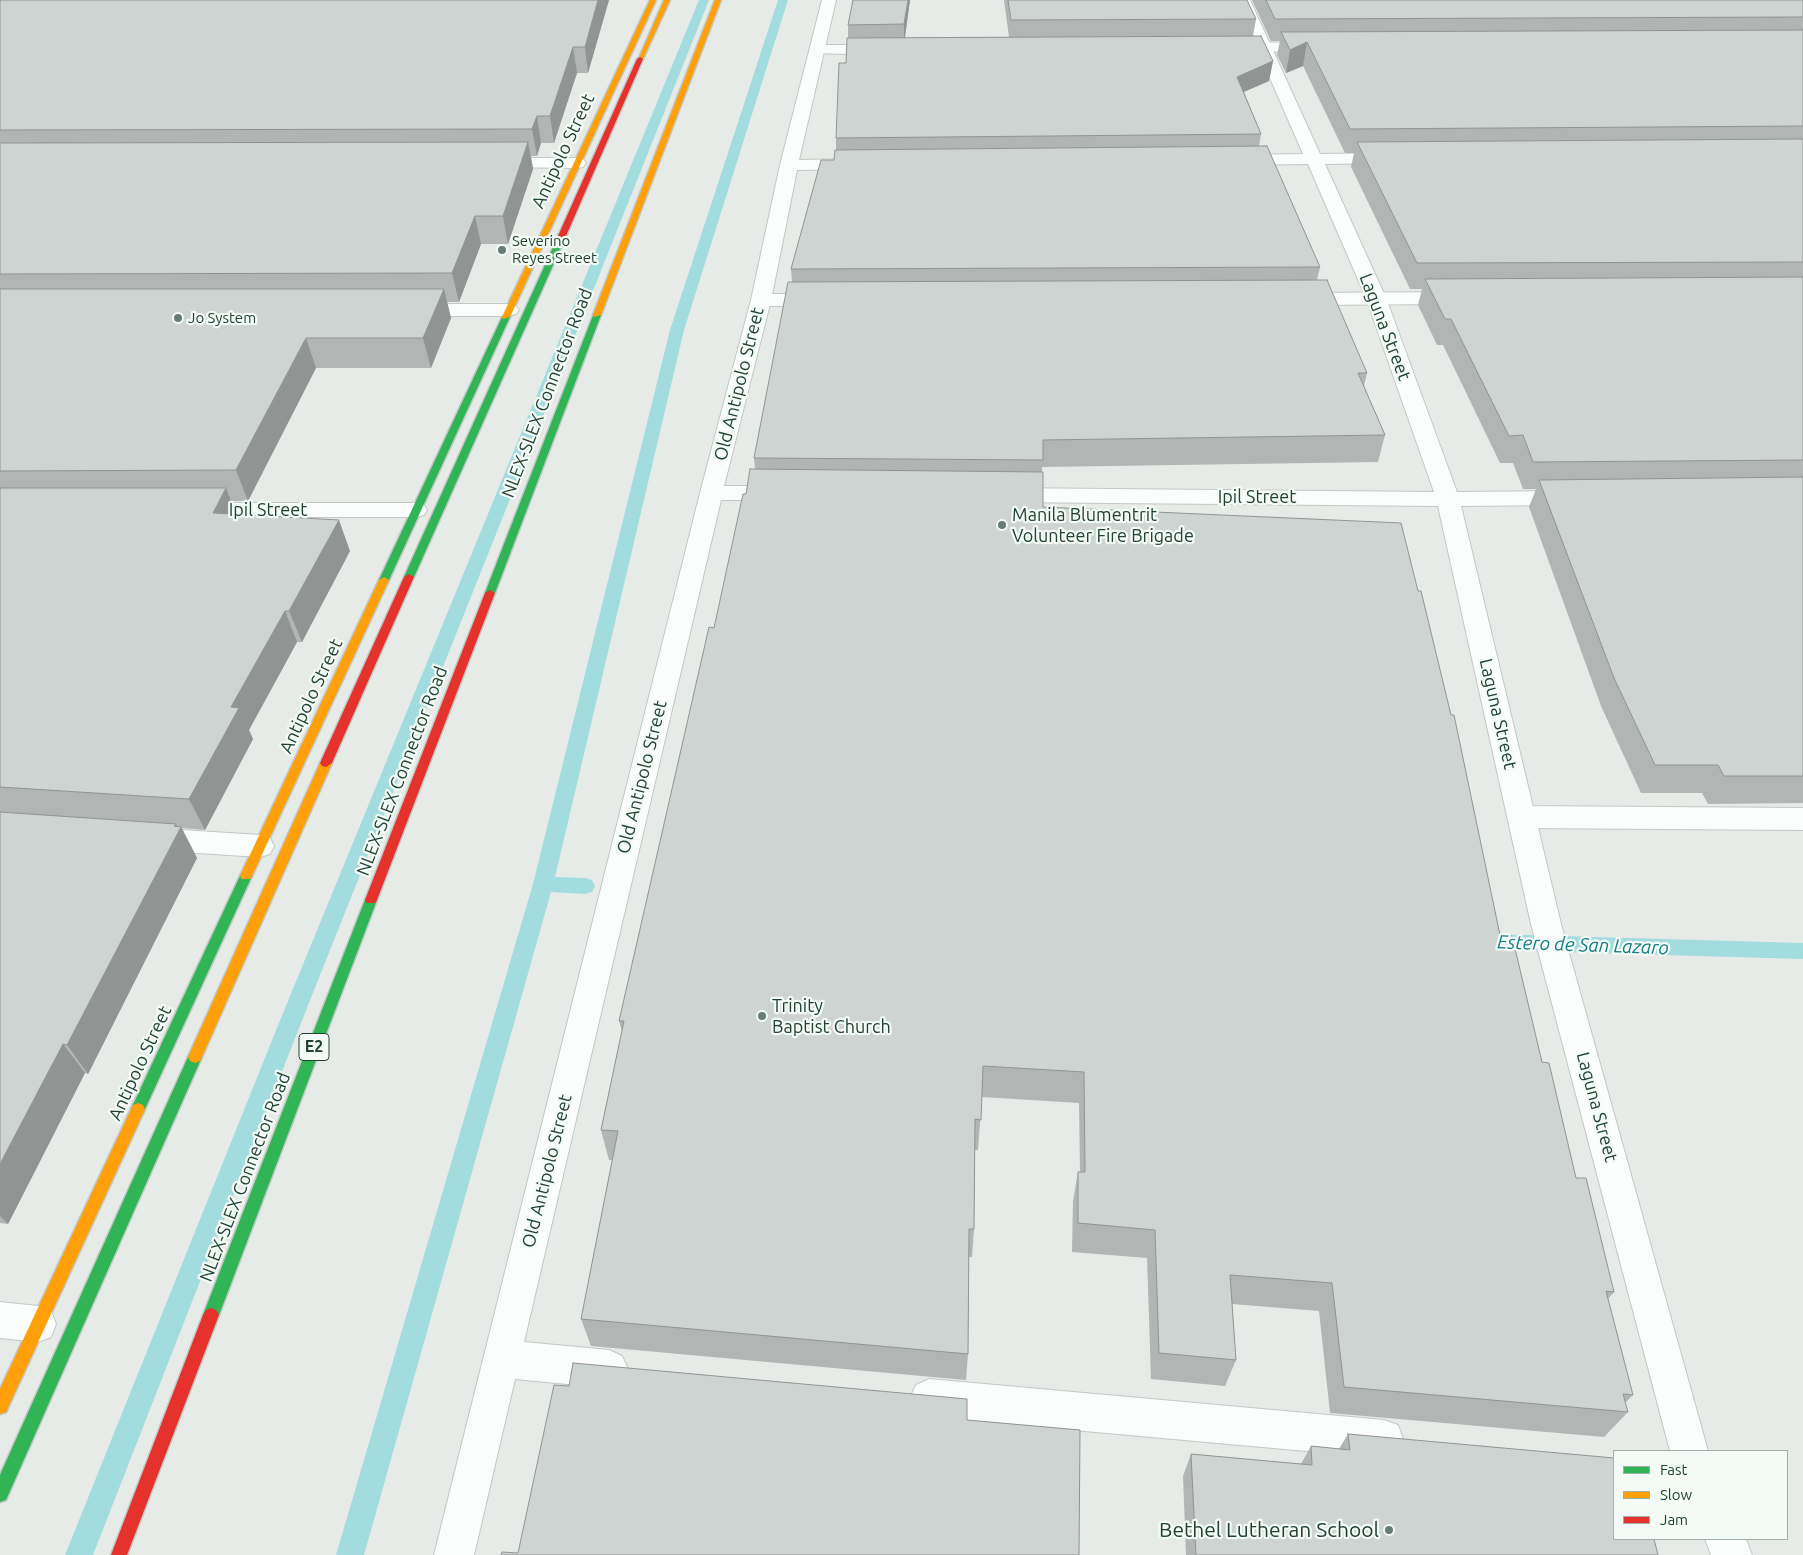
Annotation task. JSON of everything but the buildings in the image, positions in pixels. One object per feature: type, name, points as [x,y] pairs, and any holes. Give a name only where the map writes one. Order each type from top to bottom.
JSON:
[{"type":"main road","name":"Antipolo Street","points":[[0,1406],[653,0]]},
{"type":"main road","points":[[0,1494],[666,0]]},
{"type":"main road","name":"NLEX-SLEX Connector Road","points":[[119,1555],[718,0]]},
{"type":"street","name":"Old Antipolo Street","points":[[454,1555],[711,493],[761,300],[789,165],[830,0]]},
{"type":"street","name":"Laguna Street","points":[[1243,0],[1376,298],[1448,499],[1546,924],[1689,1450]]},
{"type":"street","points":[[1215,48],[1334,47]]},
{"type":"street","points":[[817,50],[901,50]]},
{"type":"street","points":[[1215,160],[1404,158]]},
{"type":"street","points":[[478,163],[577,163]]},
{"type":"street","points":[[789,165],[878,164]]},
{"type":"street","points":[[1277,299],[1475,298]]},
{"type":"street","points":[[761,300],[840,300]]},
{"type":"street","points":[[399,310],[509,310]]},
{"type":"street","points":[[711,493],[801,494]]},
{"type":"street","name":"Ipil Street","points":[[980,495],[1448,499],[1586,498]]},
{"type":"street","name":"Ipil Street","points":[[178,510],[416,510]]},
{"type":"street","points":[[1522,817],[1803,819]]},
{"type":"street","points":[[128,837],[260,846]]},
{"type":"street","points":[[0,1320],[38,1324]]},
{"type":"street","points":[[502,1359],[638,1372]]},
{"type":"street","points":[[894,1395],[1417,1442]]},
{"type":"street","points":[[1725,1540],[1732,1555]]},
{"type":"waterway","points":[[79,1555],[292,1018],[704,0]]},
{"type":"waterway","points":[[543,884],[677,330],[783,0]]},
{"type":"waterway","points":[[350,1555],[543,884]]},
{"type":"waterway","name":"Estero de San Lazaro","points":[[543,884],[585,886]]},
{"type":"waterway","name":"Estero de San Lazaro","points":[[1490,942],[1803,951]]},
{"type":"traffic: fast","points":[[409,577],[562,236]]},
{"type":"traffic: fast","points":[[490,593],[597,315]]},
{"type":"traffic: fast","points":[[384,580],[506,317]]},
{"type":"traffic: fast","points":[[138,1109],[246,876]]},
{"type":"traffic: fast","points":[[211,1315],[371,900]]},
{"type":"traffic: fast","points":[[0,1494],[195,1057]]},
{"type":"traffic: slow","points":[[506,317],[653,0]]},
{"type":"traffic: slow","points":[[640,59],[667,0]]},
{"type":"traffic: slow","points":[[597,315],[718,0]]},
{"type":"traffic: slow","points":[[246,876],[384,580]]},
{"type":"traffic: slow","points":[[195,1057],[326,763]]},
{"type":"traffic: slow","points":[[0,1406],[138,1109]]},
{"type":"traffic: jam","points":[[562,236],[640,59]]},
{"type":"traffic: jam","points":[[326,763],[409,577]]},
{"type":"traffic: jam","points":[[371,900],[490,593]]},
{"type":"traffic: jam","points":[[119,1555],[211,1315]]},
{"type":"place","name":"Severino Reyes Street","points":[[502,250]]},
{"type":"place","name":"Jo System","points":[[178,318]]},
{"type":"place","name":"Manila Blumentrit Volunteer Fire Brigade","points":[[1002,525]]},
{"type":"place","name":"Trinity Baptist Church","points":[[762,1016]]},
{"type":"place","name":"Bethel Lutheran School","points":[[1389,1530]]}]
